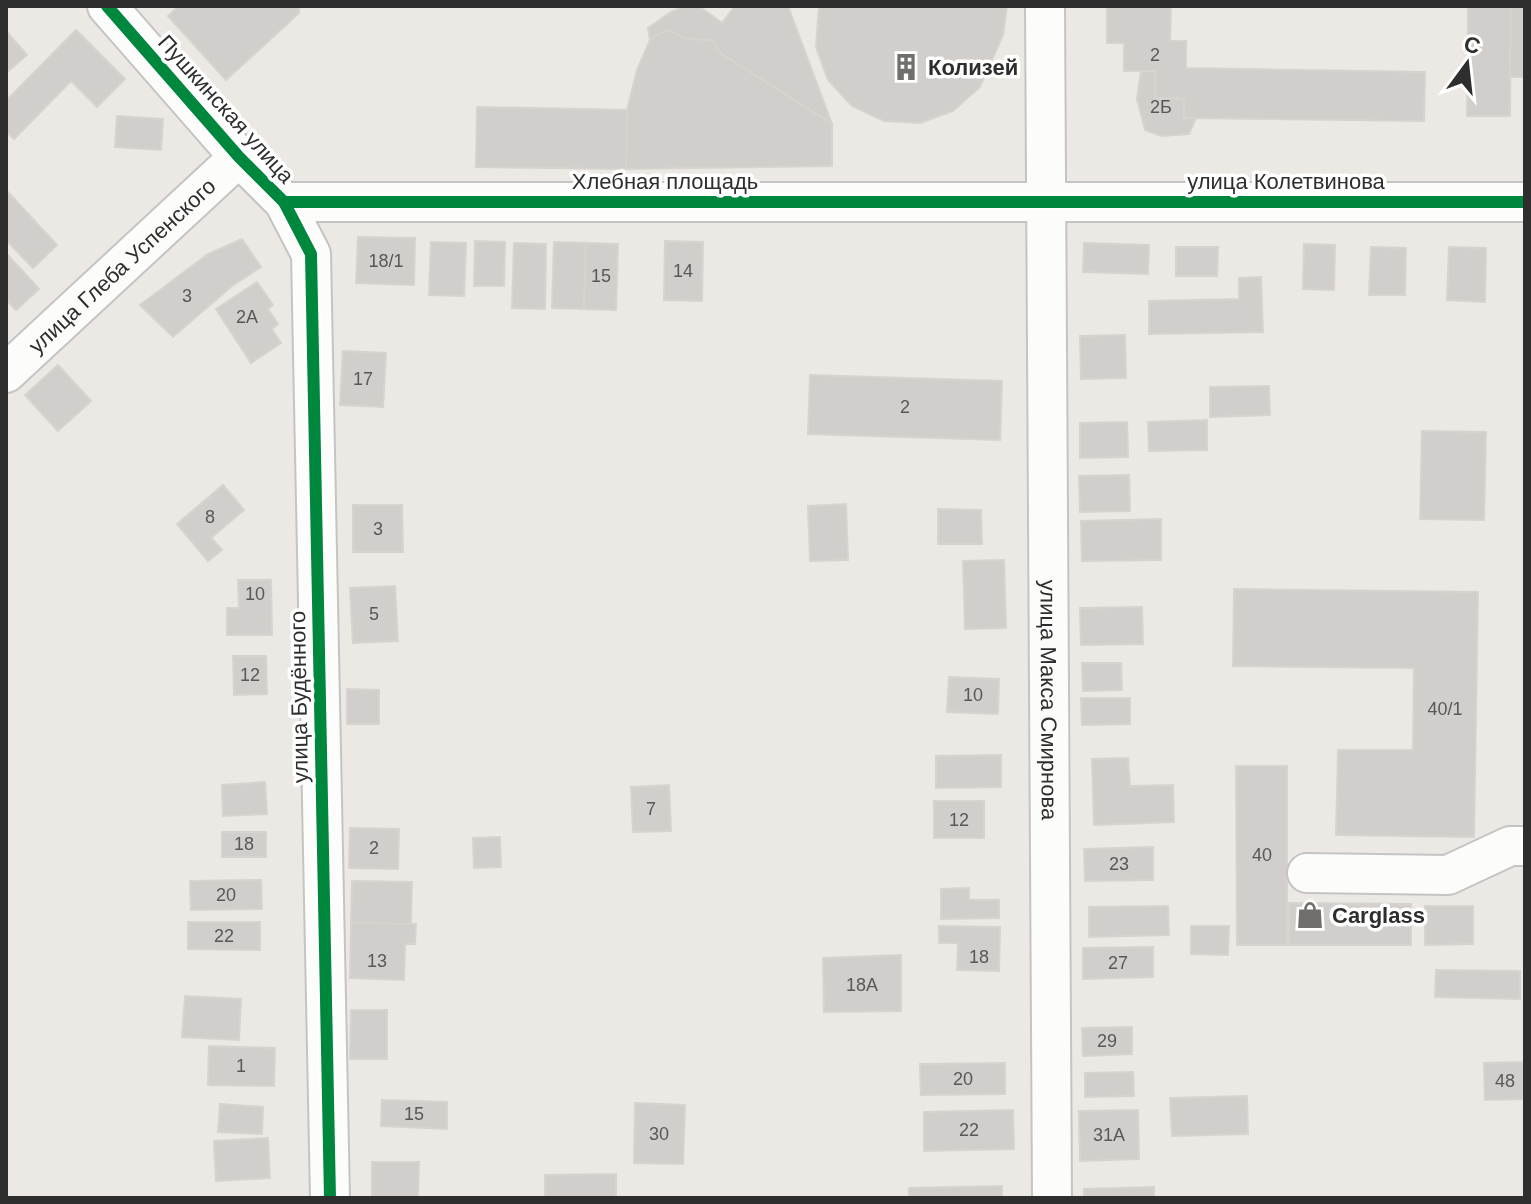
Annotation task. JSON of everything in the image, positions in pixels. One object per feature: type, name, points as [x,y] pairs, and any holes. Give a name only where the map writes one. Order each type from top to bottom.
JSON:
[{"type":"street","name":"Пушкинская улица","points":[[107,6],[239,157],[284,202]]},
{"type":"street","points":[[1045,6],[1047,200]]},
{"type":"street","name":"улица Глеба Успенского","points":[[6,373],[239,157]]},
{"type":"street","name":"Хлебная площадь","points":[[284,202],[1047,200]]},
{"type":"street","name":"улица Колетвинова","points":[[1047,200],[1525,202]]},
{"type":"street","name":"улица Макса Смирнова","points":[[1047,200],[1052,1198]]},
{"type":"street","name":"улица Будённого","points":[[284,202],[311,254],[330,1198]]},
{"type":"street","points":[[1307,873],[1448,875],[1510,846],[1525,846]]},
{"type":"building","points":[[179,6],[299,6],[299,13],[226,80],[168,16]]},
{"type":"building","points":[[685,6],[699,6],[722,23],[735,6],[788,6],[832,124],[720,53],[713,41],[684,38],[670,30],[650,40],[648,28]]},
{"type":"building","name":"Колизей","points":[[819,6],[1007,6],[1003,35],[980,87],[953,111],[920,123],[884,121],[852,106],[828,80],[816,47]]},
{"type":"building","points":[[1107,6],[1171,6],[1170,41],[1186,41],[1186,68],[1425,72],[1424,121],[1184,118],[1184,99],[1155,98],[1155,71],[1124,71],[1124,43],[1107,43]]},
{"type":"building","points":[[1468,6],[1511,6],[1510,116],[1467,116]]},
{"type":"building","points":[[1511,6],[1525,6],[1525,77],[1510,77]]},
{"type":"building","points":[[76,30],[125,79],[97,107],[71,81],[14,139],[6,131],[6,101]]},
{"type":"building","points":[[670,30],[684,38],[713,41],[720,53],[832,124],[832,166],[626,169],[627,110],[637,70],[650,40]]},
{"type":"building","points":[[6,31],[27,55],[6,73]]},
{"type":"building","points":[[1141,71],[1155,71],[1155,98],[1184,99],[1184,118],[1196,118],[1189,134],[1161,136],[1145,130],[1137,99]]},
{"type":"building","points":[[477,107],[627,110],[626,169],[476,167]]},
{"type":"building","points":[[117,116],[163,119],[161,150],[115,147]]},
{"type":"building","points":[[6,190],[57,245],[33,268],[6,240]]},
{"type":"building","points":[[358,237],[415,238],[414,285],[356,283]]},
{"type":"building","points":[[242,239],[261,267],[232,286],[173,337],[140,305],[208,254]]},
{"type":"building","points":[[475,241],[505,242],[504,286],[474,286]]},
{"type":"building","points":[[665,241],[703,242],[702,301],[664,300]]},
{"type":"building","points":[[431,242],[466,243],[464,296],[429,295]]},
{"type":"building","points":[[554,242],[586,243],[584,309],[552,308]]},
{"type":"building","points":[[514,243],[546,244],[545,309],[512,308]]},
{"type":"building","points":[[586,243],[618,244],[616,310],[584,309]]},
{"type":"building","points":[[1084,243],[1149,245],[1148,274],[1083,272]]},
{"type":"building","points":[[1304,244],[1335,245],[1334,290],[1303,289]]},
{"type":"building","points":[[1176,247],[1218,247],[1217,276],[1176,276]]},
{"type":"building","points":[[1371,247],[1406,248],[1405,295],[1369,295]]},
{"type":"building","points":[[1449,247],[1486,248],[1485,302],[1447,300]]},
{"type":"building","points":[[6,253],[39,289],[16,310],[6,300]]},
{"type":"building","points":[[1261,277],[1263,332],[1149,334],[1149,301],[1239,299],[1239,278]]},
{"type":"building","points":[[257,282],[273,305],[268,309],[278,324],[272,329],[281,343],[251,363],[216,309]]},
{"type":"building","points":[[1125,335],[1126,378],[1081,379],[1080,336]]},
{"type":"building","points":[[343,351],[386,353],[383,407],[340,405]]},
{"type":"building","points":[[58,365],[91,401],[58,431],[25,395]]},
{"type":"building","points":[[810,375],[1002,381],[1000,440],[808,434]]},
{"type":"building","points":[[1269,386],[1270,415],[1210,417],[1210,387]]},
{"type":"building","points":[[1207,420],[1207,450],[1149,451],[1148,422]]},
{"type":"building","points":[[1127,422],[1128,457],[1080,458],[1080,423]]},
{"type":"building","points":[[1422,431],[1486,432],[1484,520],[1420,519]]},
{"type":"building","points":[[1129,475],[1130,511],[1080,512],[1079,476]]},
{"type":"building","points":[[223,485],[244,510],[211,538],[222,550],[208,561],[177,524]]},
{"type":"building","points":[[846,504],[848,560],[810,561],[808,506]]},
{"type":"building","points":[[353,505],[402,505],[403,552],[353,552]]},
{"type":"building","points":[[938,509],[981,510],[982,544],[938,544]]},
{"type":"building","points":[[1161,519],[1161,560],[1082,561],[1081,521]]},
{"type":"building","points":[[1004,560],[1006,628],[965,629],[963,561]]},
{"type":"building","points":[[238,580],[271,580],[272,635],[227,635],[227,608],[239,608]]},
{"type":"building","points":[[395,586],[398,641],[353,643],[350,588]]},
{"type":"building","points":[[1234,589],[1478,592],[1474,837],[1336,835],[1338,750],[1413,750],[1414,668],[1233,666]]},
{"type":"building","points":[[1142,607],[1143,644],[1081,645],[1080,608]]},
{"type":"building","points":[[233,656],[266,656],[267,694],[234,695]]},
{"type":"building","points":[[1082,663],[1121,663],[1122,690],[1083,691]]},
{"type":"building","points":[[949,677],[999,679],[998,714],[947,712]]},
{"type":"building","points":[[347,689],[379,690],[379,724],[347,724]]},
{"type":"building","points":[[1081,698],[1130,698],[1130,724],[1082,725]]},
{"type":"building","points":[[1001,755],[1001,787],[936,788],[936,756]]},
{"type":"building","points":[[1128,758],[1130,786],[1173,785],[1174,822],[1094,825],[1092,759]]},
{"type":"building","points":[[1236,766],[1287,766],[1287,945],[1237,945]]},
{"type":"building","points":[[265,782],[267,814],[223,816],[222,785]]},
{"type":"building","points":[[669,785],[671,831],[633,832],[631,787]]},
{"type":"building","points":[[934,801],[984,801],[984,838],[934,838]]},
{"type":"building","points":[[350,828],[399,829],[398,869],[349,868]]},
{"type":"building","points":[[222,832],[266,832],[266,857],[222,857]]},
{"type":"building","points":[[500,837],[501,867],[474,868],[473,838]]},
{"type":"building","points":[[1153,847],[1153,880],[1085,881],[1084,849]]},
{"type":"building","points":[[261,880],[262,909],[191,910],[190,881]]},
{"type":"building","points":[[352,881],[412,882],[411,924],[351,923]]},
{"type":"building","points":[[969,888],[969,900],[999,900],[999,918],[941,919],[941,889]]},
{"type":"building","points":[[1289,903],[1411,904],[1411,945],[1289,945]]},
{"type":"building","points":[[1168,906],[1169,935],[1089,937],[1089,907]]},
{"type":"building","points":[[1425,906],[1473,906],[1473,944],[1425,945]]},
{"type":"building","points":[[188,922],[260,922],[260,950],[188,949]]},
{"type":"building","points":[[351,923],[416,924],[415,944],[405,944],[404,980],[350,978]]},
{"type":"building","points":[[939,926],[1000,927],[999,971],[957,970],[958,943],[939,943]]},
{"type":"building","points":[[1191,926],[1229,926],[1228,955],[1191,954]]},
{"type":"building","points":[[1153,947],[1153,977],[1083,979],[1083,948]]},
{"type":"building","points":[[901,955],[901,1011],[824,1012],[823,958]]},
{"type":"building","points":[[1436,970],[1520,971],[1520,999],[1435,997]]},
{"type":"building","points":[[185,996],[241,999],[239,1040],[182,1037]]},
{"type":"building","points":[[351,1010],[387,1010],[387,1059],[350,1059]]},
{"type":"building","points":[[1132,1027],[1132,1054],[1083,1056],[1082,1028]]},
{"type":"building","points":[[209,1046],[275,1048],[274,1086],[208,1085]]},
{"type":"building","points":[[1525,1062],[1525,1099],[1485,1100],[1484,1063]]},
{"type":"building","points":[[1005,1063],[1005,1094],[921,1095],[920,1064]]},
{"type":"building","points":[[1133,1072],[1134,1096],[1085,1097],[1085,1073]]},
{"type":"building","points":[[1247,1096],[1248,1134],[1172,1136],[1170,1098]]},
{"type":"building","points":[[382,1100],[447,1102],[447,1129],[381,1126]]},
{"type":"building","points":[[635,1103],[685,1105],[683,1164],[634,1163]]},
{"type":"building","points":[[220,1104],[263,1107],[262,1134],[218,1132]]},
{"type":"building","points":[[1013,1110],[1014,1149],[924,1151],[924,1112]]},
{"type":"building","points":[[1138,1110],[1139,1159],[1080,1161],[1079,1111]]},
{"type":"building","points":[[268,1138],[270,1178],[216,1181],[214,1141]]},
{"type":"building","points":[[372,1162],[419,1162],[418,1198],[372,1198]]},
{"type":"building","points":[[616,1174],[616,1198],[545,1198],[545,1175]]},
{"type":"building","points":[[1002,1186],[1002,1198],[909,1198],[909,1188]]},
{"type":"building","points":[[1154,1187],[1154,1198],[1084,1198],[1084,1189]]},
{"type":"cycle path","points":[[107,6],[239,157],[284,202],[311,254],[330,1198]]},
{"type":"cycle path","points":[[284,202],[1525,202]]},
{"type":"place","name":"Колизей","points":[[906,67]]},
{"type":"place","name":"Carglass","points":[[1310,915]]}]
